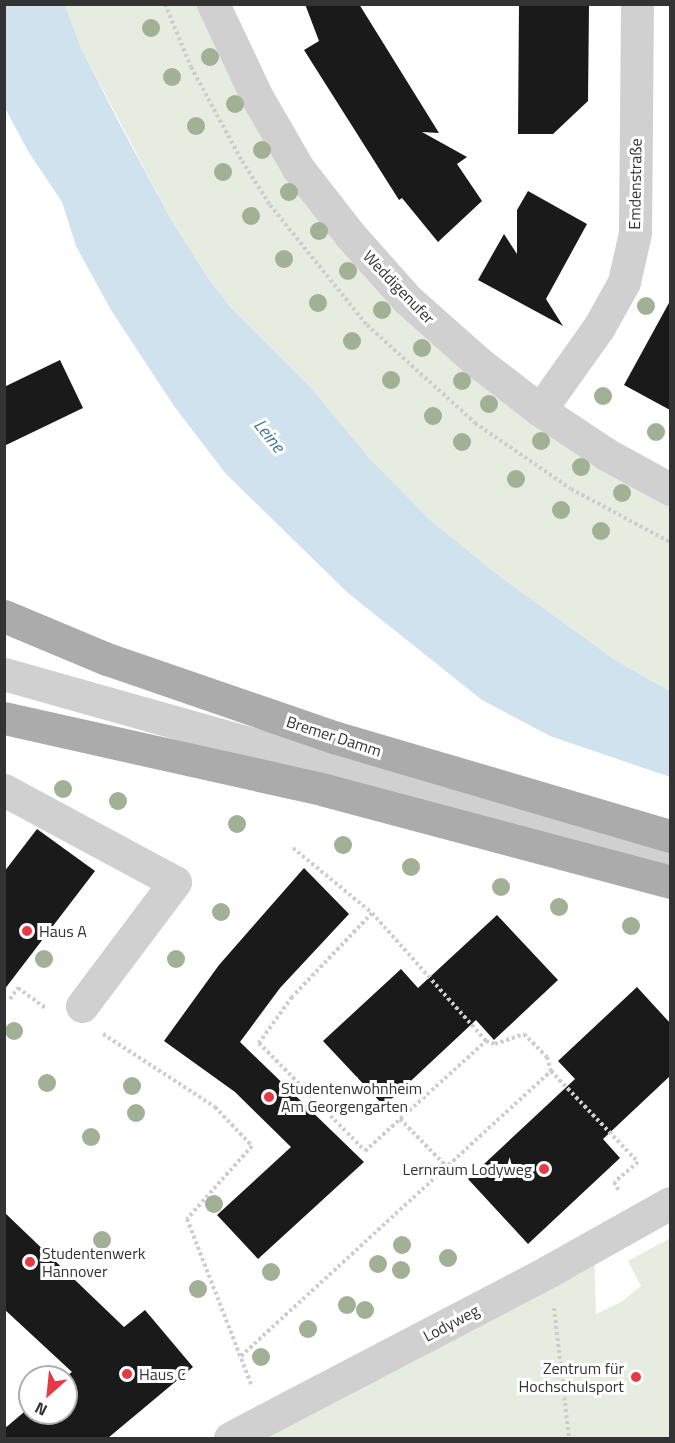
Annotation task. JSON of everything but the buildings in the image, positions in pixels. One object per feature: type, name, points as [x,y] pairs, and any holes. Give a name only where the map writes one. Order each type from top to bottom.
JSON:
[{"type":"main road","name":"Bremer Damm","points":[[4,616],[107,659],[337,738],[670,836]]},
{"type":"main road","points":[[4,718],[325,790],[670,882]]},
{"type":"street","name":"Weddigenufer","points":[[213,4],[256,97],[298,168],[350,235],[408,300],[479,363],[540,410],[606,454],[670,489]]},
{"type":"street","name":"Emdenstraße","points":[[540,410],[599,327],[624,282],[635,233],[637,4]]},
{"type":"street","points":[[4,674],[670,862]]},
{"type":"street","points":[[4,790],[175,882],[87,1017]]},
{"type":"street","name":"Lodyweg","points":[[230,1438],[549,1271],[670,1203]]},
{"type":"path","points":[[293,849],[313,862],[372,914],[486,1041],[495,1044],[524,1034],[547,1057],[551,1071],[638,1162],[614,1182],[638,1219]]},
{"type":"path","points":[[372,914],[292,998],[259,1043],[365,1151],[486,1041]]},
{"type":"path","points":[[10,999],[18,988]]},
{"type":"path","points":[[87,1017],[215,1107],[252,1146],[187,1219],[266,1421]]},
{"type":"path","points":[[241,1356],[551,1071]]},
{"type":"path","points":[[400,1119],[447,1167]]},
{"type":"path","points":[[549,1271],[569,1438]]},
{"type":"shaded area","points":[[65,5],[213,5],[223,29],[408,300],[670,489],[670,691],[615,660],[494,572],[428,518],[368,458],[310,387],[232,309],[208,278],[172,221],[81,48]]},
{"type":"shaded area","points":[[670,1238],[670,1438],[232,1438],[594,1245],[596,1314],[621,1302],[641,1286],[628,1261]]},
{"type":"water","name":"Leine","points":[[4,5],[65,5],[81,48],[117,119],[172,221],[208,278],[232,309],[310,387],[369,458],[428,518],[494,572],[615,660],[670,691],[670,777],[550,736],[482,700],[348,593],[226,474],[174,406],[111,310],[76,246],[62,202],[28,151],[5,108]]},
{"type":"place","name":"Haus A","points":[[27,931]]},
{"type":"place","name":"Studentenwohnheim Am Georgengarten","points":[[269,1097]]},
{"type":"place","name":"Lernraum Lodyweg","points":[[544,1169]]},
{"type":"place","name":"Studentenwerk Hannover","points":[[30,1262]]},
{"type":"place","name":"Haus C","points":[[127,1374]]},
{"type":"place","name":"Zentrum für Hochschulsport","points":[[636,1377]]}]
